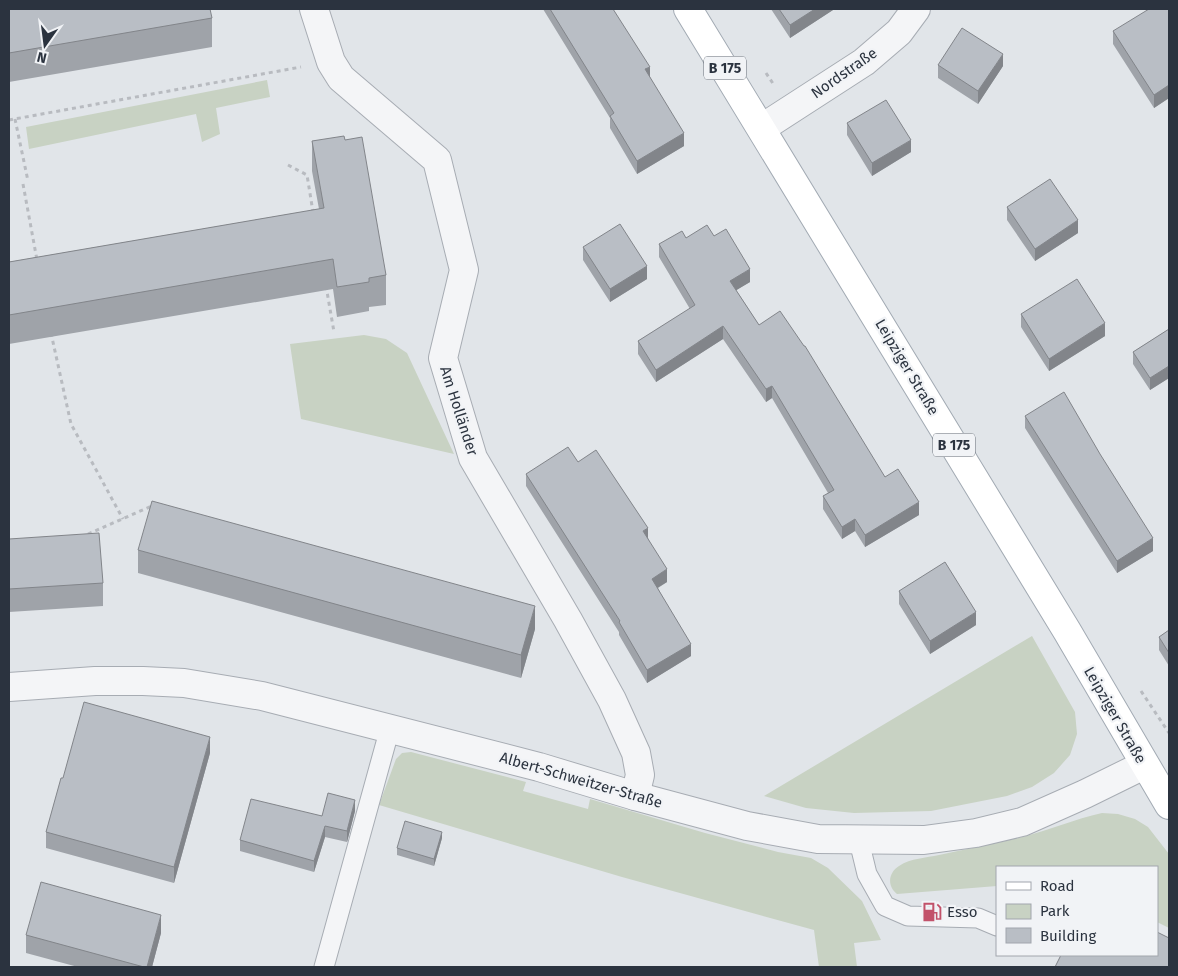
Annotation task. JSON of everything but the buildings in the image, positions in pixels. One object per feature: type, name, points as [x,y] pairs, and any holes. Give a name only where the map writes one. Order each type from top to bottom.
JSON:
[{"type":"main road","name":"Leipziger Straße","points":[[688,9],[1067,631],[1169,805]]},
{"type":"street","name":"Am Holländer","points":[[314,9],[332,62],[341,78],[437,160],[464,270],[442,358],[473,458],[568,620],[612,700],[636,753],[640,775],[635,796]]},
{"type":"street","name":"Nordstraße","points":[[762,128],[864,62],[899,32],[916,9]]},
{"type":"street","name":"Albert-Schweitzer-Straße","points":[[9,687],[95,681],[184,684],[262,696],[539,767],[635,796],[747,826],[818,839],[924,840],[976,833],[1022,822],[1085,794],[1144,764]]},
{"type":"lane","points":[[324,967],[390,728]]},
{"type":"lane","points":[[859,840],[867,874],[885,906],[908,916],[978,918],[996,926]]},
{"type":"path","points":[[9,120],[332,62]]},
{"type":"path","points":[[15,119],[28,181]]},
{"type":"path","points":[[288,165],[307,175],[313,213]]},
{"type":"path","points":[[23,184],[38,263]]},
{"type":"path","points":[[325,278],[334,332]]},
{"type":"path","points":[[50,327],[71,424],[123,519]]},
{"type":"path","points":[[87,535],[156,504]]},
{"type":"green space","points":[[267,80],[270,97],[216,108],[220,134],[202,142],[196,114],[29,149],[26,127]]},
{"type":"green space","points":[[364,335],[386,339],[407,353],[454,454],[301,419],[290,344]]},
{"type":"green space","points":[[1032,636],[1075,712],[1077,734],[1070,755],[1054,773],[1032,787],[1007,796],[931,811],[854,813],[806,808],[764,796]]},
{"type":"green space","points":[[411,752],[526,782],[523,791],[588,809],[590,799],[705,833],[778,852],[811,858],[828,868],[862,901],[881,940],[854,943],[857,967],[819,967],[814,930],[622,877],[379,805],[396,759],[402,753]]},
{"type":"green space","points":[[1102,813],[1118,814],[1135,819],[1148,827],[1169,854],[1169,928],[1158,922],[1158,866],[996,866],[996,886],[897,894],[890,883],[895,869],[908,861],[1022,837]]},
{"type":"place","name":"Esso","points":[[932,912]]}]
